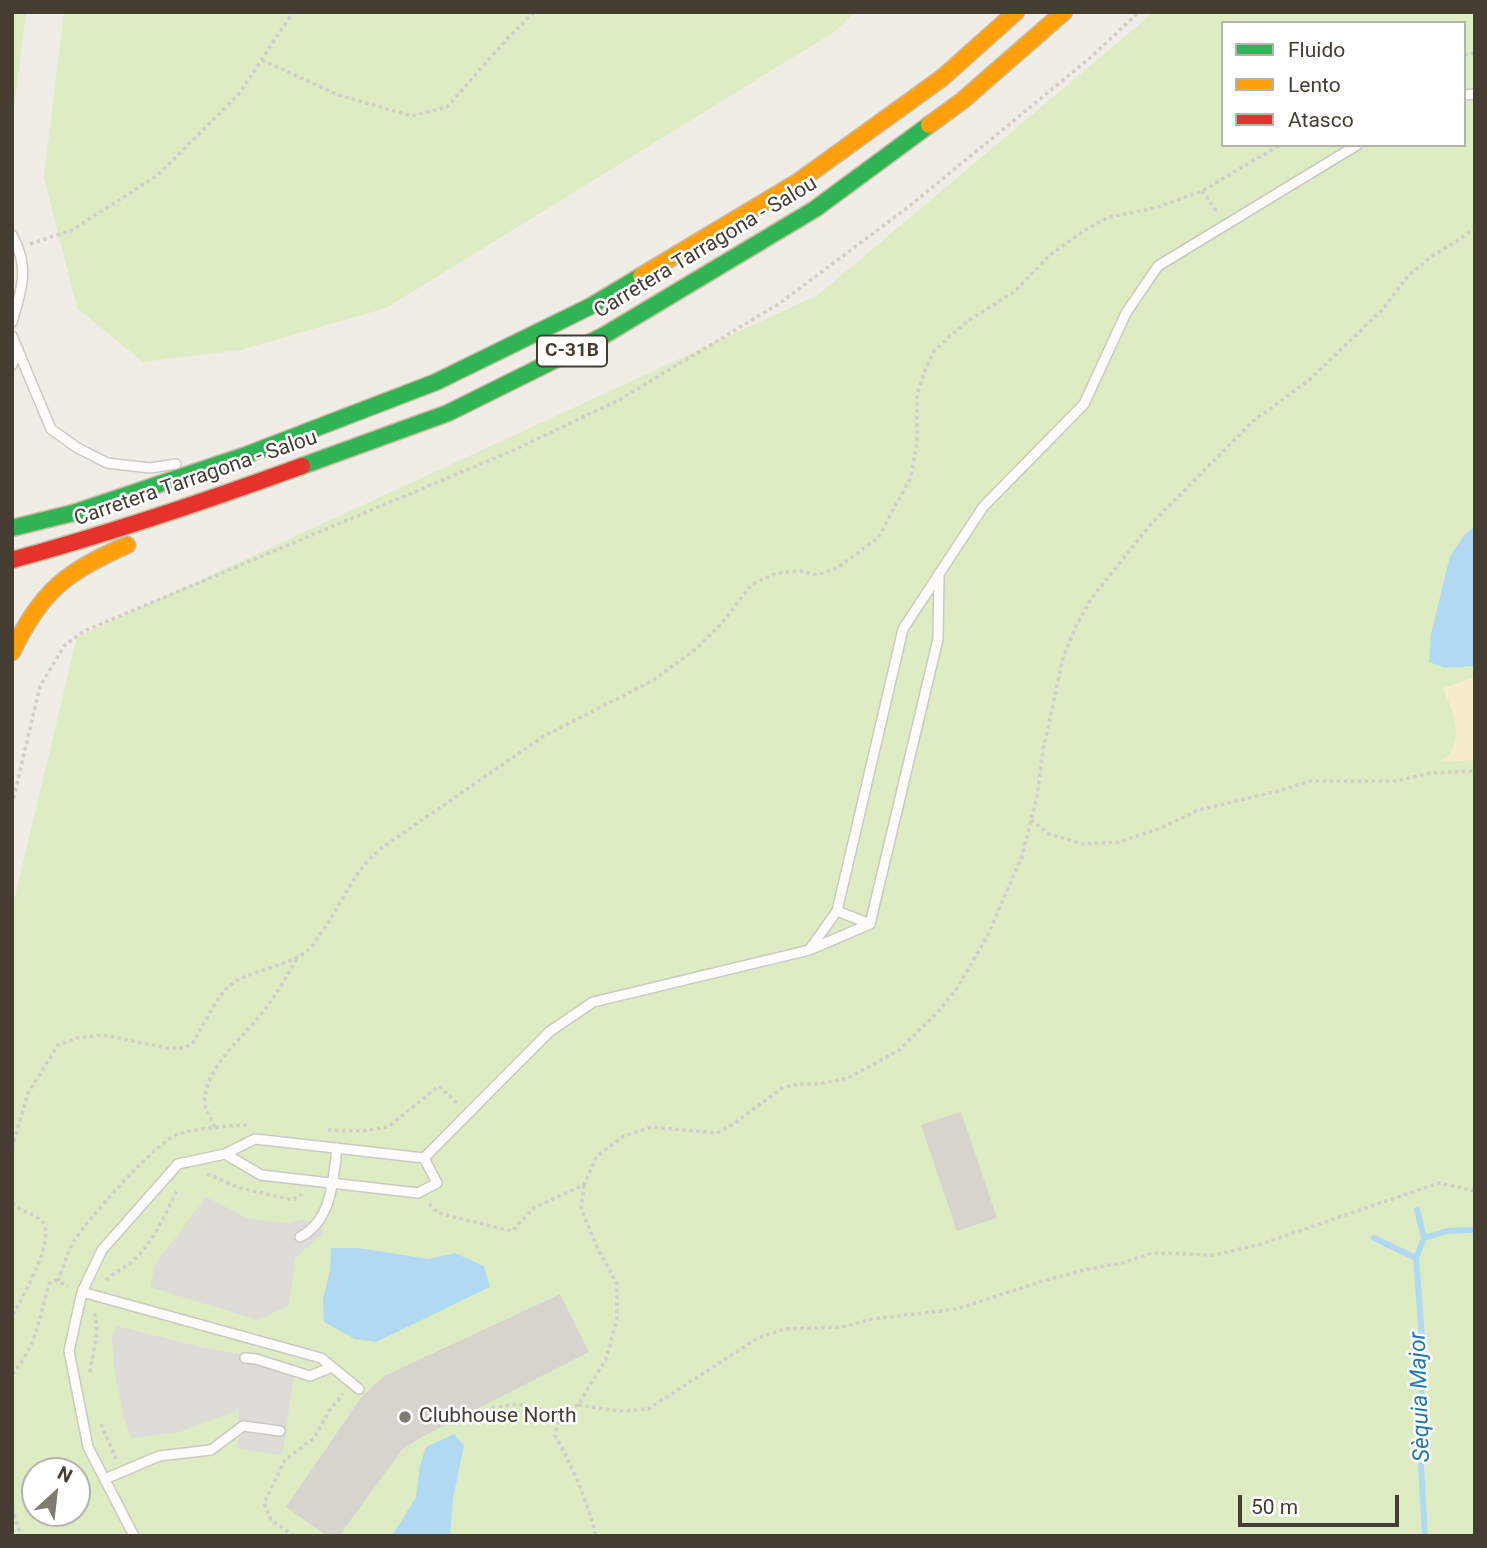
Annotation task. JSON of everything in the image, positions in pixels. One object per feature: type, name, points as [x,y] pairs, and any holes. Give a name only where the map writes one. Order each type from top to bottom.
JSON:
[{"type":"highway","name":"Carretera Tarragona - Salou","points":[[12,528],[73,513],[173,481],[436,382],[591,306],[798,182],[942,78],[1016,12]]},
{"type":"highway","name":"Carretera Tarragona - Salou","points":[[12,560],[172,513],[448,413],[603,336],[815,209],[962,101],[1064,12]]},
{"type":"highway","points":[[188,523],[264,496],[314,461]]},
{"type":"highway","points":[[12,652],[35,606],[49,590],[87,562],[137,541]]},
{"type":"lane","points":[[809,950],[837,911],[903,629],[983,507],[1084,404],[1126,313],[1158,266],[1354,147]]},
{"type":"lane","points":[[12,235],[24,266],[20,297],[12,322]]},
{"type":"lane","points":[[12,336],[51,429],[76,447],[107,463],[150,468],[246,454]]},
{"type":"lane","points":[[12,365],[18,349]]},
{"type":"lane","points":[[870,924],[939,639],[939,573]]},
{"type":"lane","points":[[837,911],[870,924]]},
{"type":"lane","points":[[424,1158],[549,1032],[593,1002],[809,950],[870,924]]},
{"type":"lane","points":[[134,1536],[88,1447],[69,1351],[82,1292],[102,1250],[178,1164],[225,1154],[255,1139],[424,1158]]},
{"type":"lane","points":[[300,1237],[312,1231],[329,1202],[337,1148]]},
{"type":"lane","points":[[225,1154],[261,1175],[418,1193],[437,1182],[424,1158]]},
{"type":"lane","points":[[82,1292],[321,1359],[359,1390]]},
{"type":"lane","points":[[245,1358],[310,1376],[332,1367]]},
{"type":"lane","points":[[105,1479],[159,1455],[211,1451],[243,1426],[280,1431]]},
{"type":"path","points":[[18,247],[72,230],[159,175],[239,94],[293,12]]},
{"type":"path","points":[[262,60],[338,95],[412,116],[447,107],[534,12]]},
{"type":"path","points":[[12,805],[40,686],[64,646],[84,631],[514,450],[619,400],[780,303],[906,208],[1090,58],[1139,12]]},
{"type":"path","points":[[12,1148],[28,1093],[58,1045],[77,1038],[103,1035],[167,1048],[184,1048],[192,1044],[227,988],[251,975],[284,964],[309,950],[335,913],[350,884],[373,855],[383,847],[544,736],[652,681],[697,648],[720,625],[752,583],[777,573],[800,571],[817,575],[837,568],[878,538],[911,477],[916,441],[917,394],[934,352],[969,320],[1014,292],[1050,255],[1085,230],[1109,217],[1155,208],[1202,191],[1277,147]]},
{"type":"path","points":[[1202,191],[1225,225]]},
{"type":"path","points":[[578,1405],[606,1359],[617,1319],[617,1284],[596,1245],[581,1208],[584,1185],[597,1156],[624,1136],[651,1127],[717,1133],[782,1088],[848,1078],[899,1050],[937,1013],[957,988],[987,937],[1022,856],[1063,658],[1091,599],[1150,525],[1253,421],[1308,381],[1382,310],[1408,276],[1431,257],[1475,229]]},
{"type":"path","points":[[1031,820],[1049,834],[1083,845],[1118,842],[1158,829],[1199,810],[1311,781],[1397,781],[1430,774],[1475,771]]},
{"type":"path","points":[[215,1128],[204,1105],[205,1093],[215,1072],[233,1045],[265,1010],[299,955]]},
{"type":"path","points":[[201,1173],[213,1175],[240,1188],[293,1200],[317,1181]]},
{"type":"path","points":[[468,1423],[493,1408],[516,1404],[560,1413],[578,1405],[620,1411],[648,1409],[758,1339],[784,1329],[842,1326],[872,1319],[957,1309],[1043,1281],[1153,1253],[1214,1255],[1247,1248],[1439,1183],[1475,1191]]},
{"type":"path","points":[[90,1374],[92,1350],[99,1334],[93,1310],[96,1296],[104,1281],[130,1264],[144,1247],[183,1184]]},
{"type":"path","points":[[418,1193],[438,1213],[512,1231],[535,1207],[584,1185]]},
{"type":"path","points":[[12,1203],[24,1213],[41,1220],[47,1230],[43,1252],[12,1317]]},
{"type":"path","points":[[12,1374],[36,1339],[49,1284],[55,1280],[82,1292]]},
{"type":"path","points":[[294,1536],[271,1520],[264,1503],[272,1483],[285,1460],[314,1438],[342,1394],[359,1390]]},
{"type":"path","points":[[560,1413],[555,1435],[586,1499],[596,1536]]},
{"type":"path","points":[[101,1423],[122,1472]]},
{"type":"path","points":[[12,1508],[22,1536]]},
{"type":"green space","points":[[12,12],[26,12],[12,126]]},
{"type":"green space","points":[[64,12],[855,12],[834,32],[386,308],[240,350],[143,362],[77,308],[44,177]]},
{"type":"green space","points":[[1154,12],[1475,12],[1475,1536],[339,1536],[402,1450],[422,1437],[589,1352],[560,1294],[384,1376],[362,1396],[286,1507],[327,1536],[12,1536],[12,909],[77,637],[818,295]]},
{"type":"sand","points":[[1475,677],[1475,760],[1440,762],[1452,750],[1456,734],[1454,718],[1443,688]]},
{"type":"shaded area","points":[[206,1197],[249,1219],[288,1223],[303,1219],[325,1231],[295,1258],[289,1305],[258,1320],[150,1287],[155,1265]]},
{"type":"shaded area","points":[[117,1326],[239,1354],[294,1377],[282,1455],[238,1449],[239,1410],[179,1432],[131,1438],[123,1415],[114,1366],[112,1337]]},
{"type":"water","points":[[1475,527],[1475,666],[1445,668],[1429,662],[1431,634],[1450,556],[1465,534]]},
{"type":"water","points":[[331,1248],[359,1248],[428,1259],[455,1253],[484,1266],[490,1287],[376,1342],[355,1339],[324,1322],[323,1299],[330,1270]]},
{"type":"water","points":[[454,1434],[464,1446],[453,1498],[450,1536],[392,1536],[416,1497],[420,1465],[426,1447]]},
{"type":"building","points":[[961,1112],[997,1218],[957,1231],[921,1125]]},
{"type":"building","name":"Clubhouse North","points":[[560,1294],[589,1352],[422,1437],[402,1450],[339,1536],[327,1536],[286,1507],[362,1396],[384,1376]]},
{"type":"waterway","name":"Sèquia Major","points":[[1417,1210],[1424,1238]]},
{"type":"waterway","name":"Sèquia Major","points":[[1425,1536],[1421,1465],[1422,1338],[1416,1258],[1424,1238],[1447,1231],[1472,1230]]},
{"type":"waterway","name":"Sèquia Major","points":[[1374,1238],[1416,1258]]},
{"type":"traffic: fast","points":[[302,466],[448,413],[603,336],[815,209],[929,125]]},
{"type":"traffic: fast","points":[[12,528],[73,513],[246,455],[436,382],[591,306],[641,276]]},
{"type":"traffic: slow","points":[[641,276],[798,182],[942,78],[1016,12]]},
{"type":"traffic: slow","points":[[929,125],[962,101],[1064,12]]},
{"type":"traffic: slow","points":[[12,652],[34,613],[57,586],[87,565],[127,545]]},
{"type":"traffic: jam","points":[[12,560],[158,516],[302,466]]},
{"type":"place","name":"Clubhouse North","points":[[405,1417]]}]
